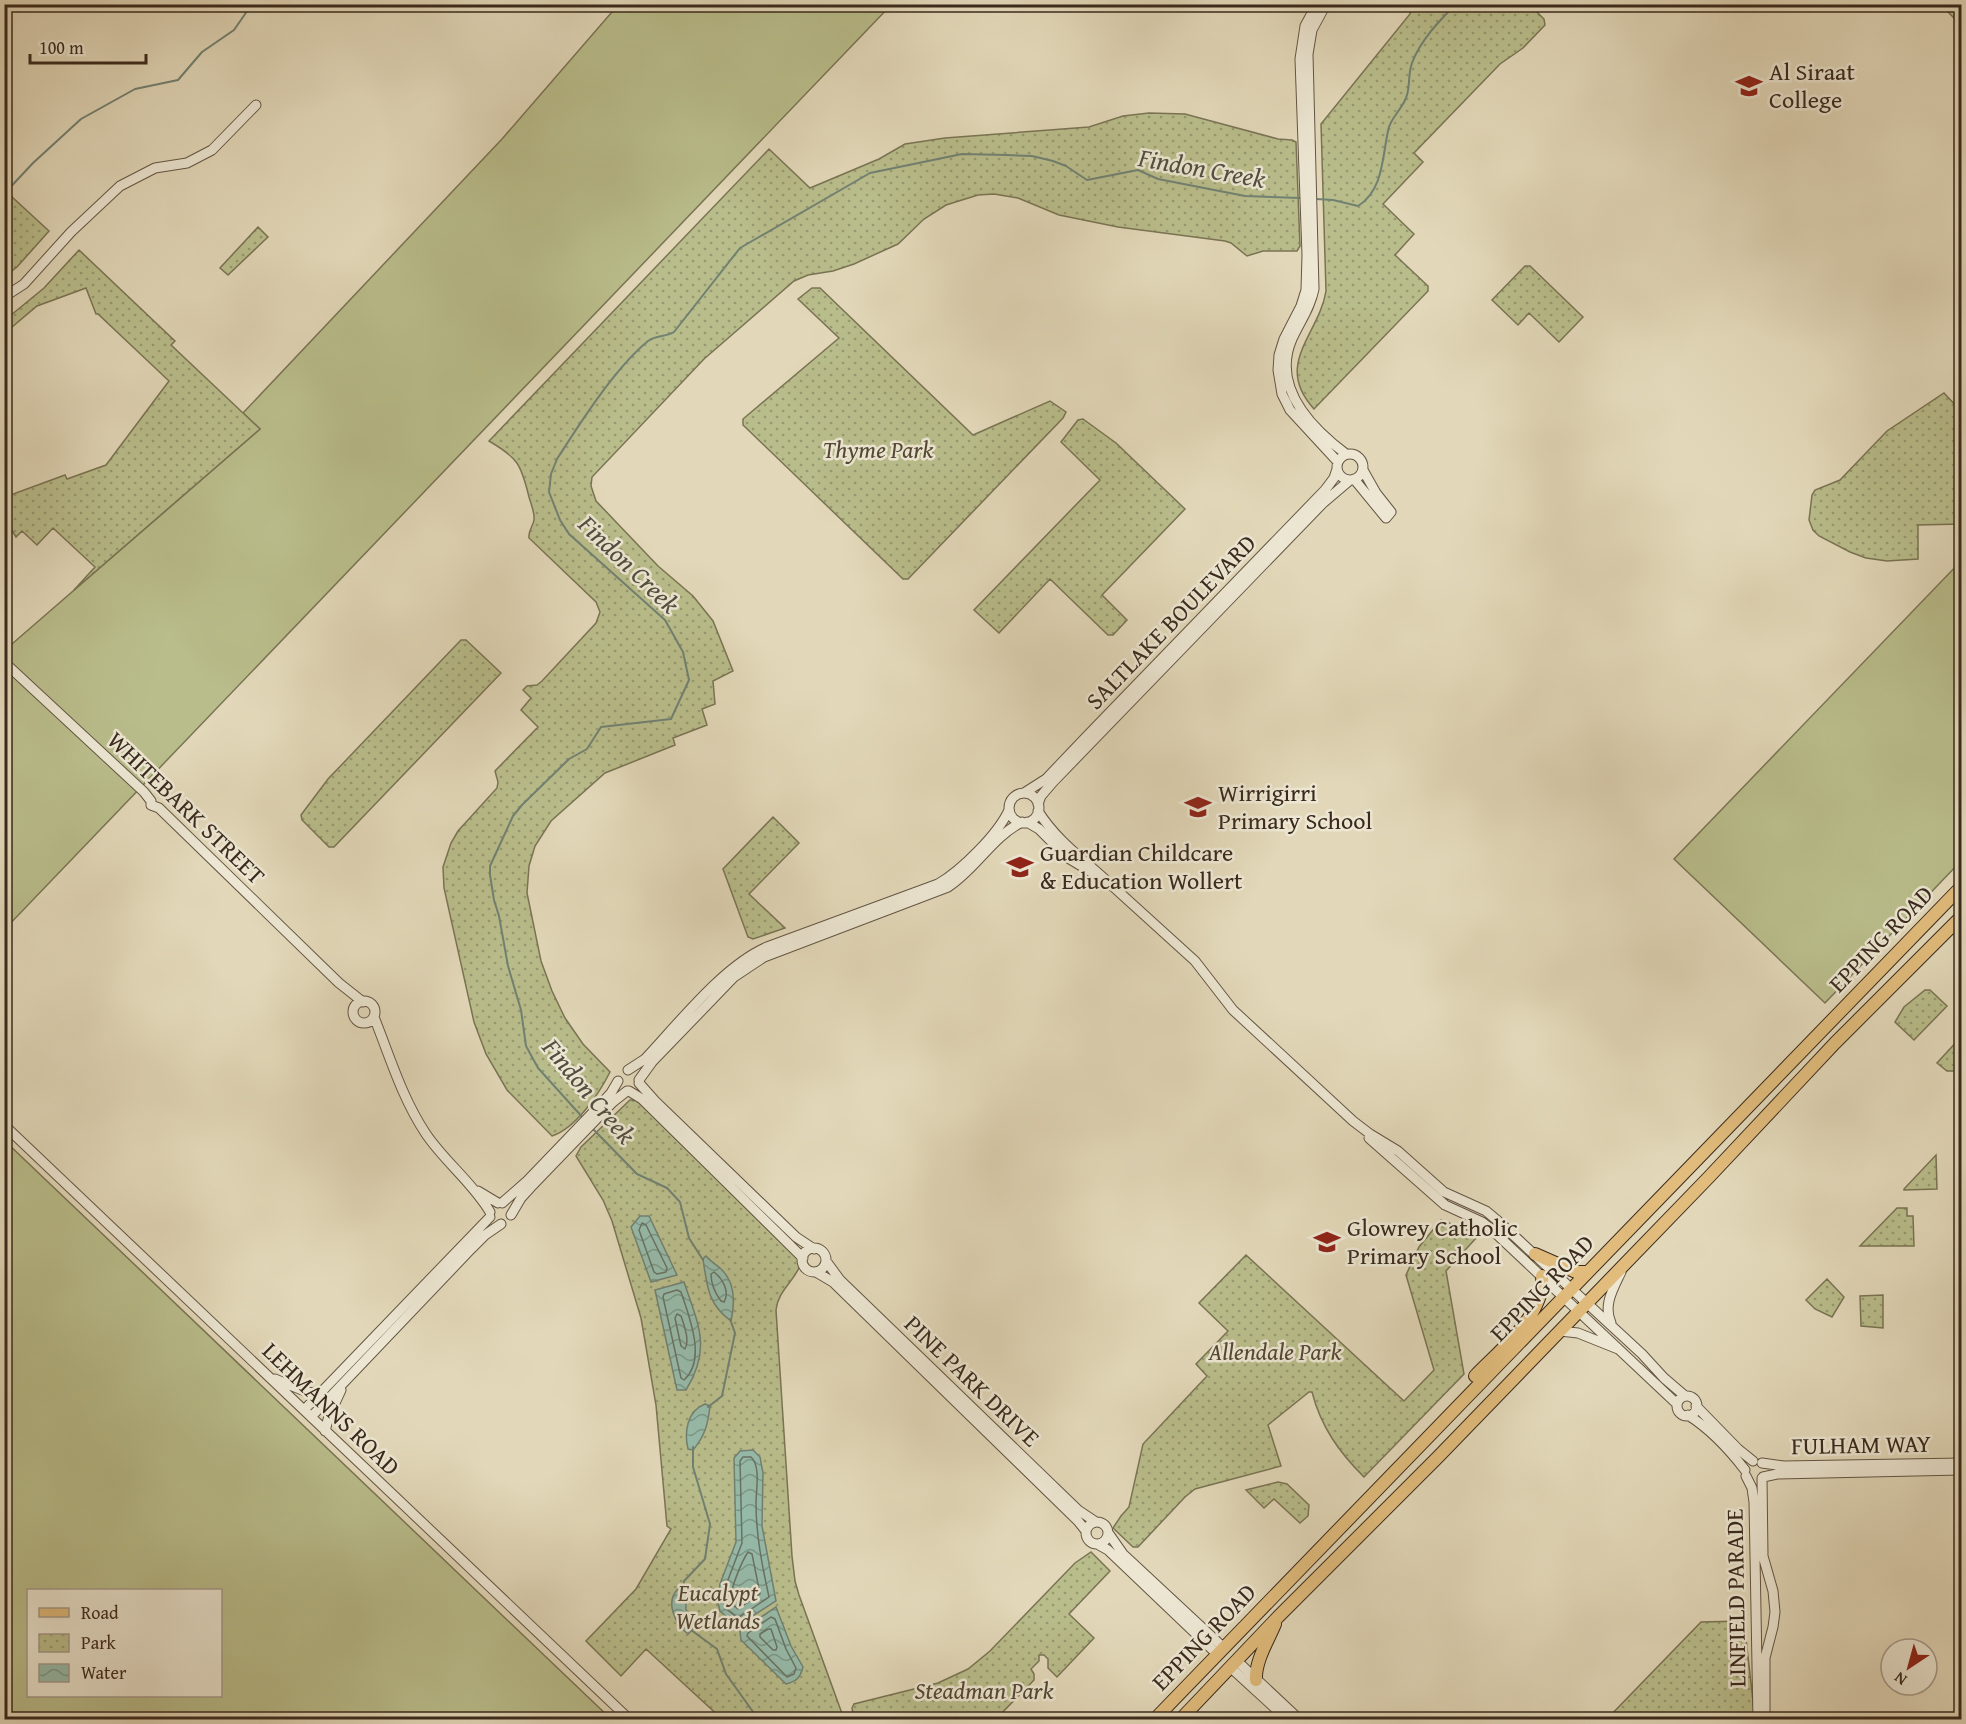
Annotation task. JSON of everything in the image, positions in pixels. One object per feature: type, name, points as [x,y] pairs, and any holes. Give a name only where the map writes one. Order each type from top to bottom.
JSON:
[{"type":"main road","name":"EPPING ROAD","points":[[1154,1719],[1962,886]]},
{"type":"main road","name":"EPPING ROAD","points":[[1180,1719],[1438,1457],[1709,1177],[1835,1043],[1962,916]]},
{"type":"main road","points":[[1535,1254],[1576,1272],[1587,1272]]},
{"type":"main road","points":[[1420,1445],[1437,1416],[1531,1316],[1543,1288],[1542,1276]]},
{"type":"main road","points":[[1256,1680],[1259,1661],[1278,1617]]},
{"type":"street","points":[[1308,175],[1300,59],[1305,26],[1317,4]]},
{"type":"street","points":[[1326,4],[1312,30],[1308,54],[1309,226],[1314,289],[1307,313],[1288,349],[1286,366],[1292,396],[1303,415],[1334,446],[1346,454],[1360,458],[1363,470],[1388,515],[1352,479]]},
{"type":"street","points":[[4,297],[24,284],[88,216],[120,186],[155,168],[186,163],[212,150],[256,105]]},
{"type":"street","points":[[1309,226],[1306,290],[1282,346],[1278,363],[1282,394],[1295,416],[1338,466],[1342,477],[1352,479],[1358,477],[1363,470]]},
{"type":"street","points":[[1338,466],[1346,454]]},
{"type":"street","name":"SALTLAKE BOULEVARD","points":[[1024,793],[1042,783],[1325,490],[1334,478],[1338,466]]},
{"type":"street","name":"SALTLAKE BOULEVARD","points":[[1038,808],[1041,796],[1053,782],[1323,503],[1352,479]]},
{"type":"street","name":"WHITEBARK STREET","points":[[4,662],[144,792],[151,801],[151,805],[159,808],[339,983],[363,1002]]},
{"type":"street","points":[[602,1108],[621,1073],[645,1059],[728,972],[748,956],[767,946],[938,884],[955,873],[967,861],[1000,825],[1010,810],[1012,799],[1024,793],[1033,796],[1054,833],[1195,962],[1236,1013],[1353,1121],[1380,1149],[1399,1163],[1441,1202],[1491,1228],[1542,1276],[1568,1292]]},
{"type":"street","points":[[307,1414],[319,1394],[490,1214],[492,1206],[500,1203],[526,1182],[602,1108],[628,1091],[636,1089],[652,1062],[747,966],[777,951],[948,887],[959,879],[1000,837],[1034,818],[1038,808]]},
{"type":"street","points":[[1010,810],[1014,818],[1039,829],[1068,858],[1108,882]]},
{"type":"street","name":"WHITEBARK STREET","points":[[339,983],[354,1009]]},
{"type":"street","points":[[368,1002],[373,1007],[369,1020],[356,1019],[354,1009],[357,1004],[368,1002]]},
{"type":"street","points":[[369,1020],[382,1040],[401,1089],[419,1123],[437,1148],[474,1188],[494,1222],[501,1224]]},
{"type":"street","points":[[618,1081],[621,1088],[642,1099],[803,1258],[806,1269],[816,1272],[823,1269],[826,1262],[824,1254],[796,1237],[655,1101],[639,1082],[634,1072],[628,1070]]},
{"type":"street","points":[[1353,1121],[1398,1151],[1444,1192],[1486,1212],[1535,1254],[1623,1351],[1677,1404],[1680,1413],[1688,1415],[1693,1413],[1696,1406]]},
{"type":"street","name":"LEHMANNS ROAD","points":[[4,1125],[630,1719]]},
{"type":"street","points":[[307,1414],[348,1377],[471,1248],[491,1230],[508,1221],[521,1198],[572,1139]]},
{"type":"street","points":[[474,1188],[508,1206],[511,1215]]},
{"type":"street","points":[[803,1258],[806,1252],[814,1249]]},
{"type":"street","name":"PINE PARK DRIVE","points":[[826,1262],[840,1280],[1078,1510],[1096,1522]]},
{"type":"street","points":[[1611,1325],[1606,1306],[1624,1264]]},
{"type":"street","name":"PINE PARK DRIVE","points":[[816,1272],[833,1282],[1086,1531]]},
{"type":"street","points":[[1583,1307],[1611,1325],[1684,1396],[1693,1398],[1696,1406],[1738,1449],[1757,1462],[1765,1469],[1762,1478],[1752,1480],[1746,1473],[1747,1464],[1757,1462]]},
{"type":"street","points":[[1560,1331],[1578,1334],[1623,1351]]},
{"type":"street","points":[[270,1377],[307,1392],[319,1394]]},
{"type":"street","points":[[325,1431],[336,1398],[348,1377]]},
{"type":"street","points":[[1677,1404],[1684,1396]]},
{"type":"street","name":"LINFIELD PARADE","points":[[1688,1415],[1722,1443],[1746,1473],[1752,1488],[1758,1719]]},
{"type":"street","name":"FULHAM WAY","points":[[1757,1462],[1794,1466],[1962,1463]]},
{"type":"street","name":"FULHAM WAY","points":[[1762,1478],[1777,1474],[1962,1470]]},
{"type":"street","name":"LINFIELD PARADE","points":[[1762,1478],[1762,1556],[1773,1591],[1775,1612],[1765,1658],[1765,1719]]},
{"type":"street","points":[[1096,1522],[1104,1524],[1124,1554],[1220,1651],[1108,1550],[1089,1541],[1086,1531],[1089,1525],[1096,1522]]},
{"type":"street","points":[[1099,1545],[1105,1542],[1109,1534]]},
{"type":"street","points":[[1233,1663],[1300,1719]]},
{"type":"street","points":[[1233,1663],[1288,1719]]},
{"type":"green space","points":[[618,5],[891,5],[5,929],[5,650],[260,429],[243,413],[502,139]]},
{"type":"green space","points":[[1412,5],[1530,5],[1544,19],[1545,25],[1523,48],[1500,64],[1414,153],[1423,162],[1383,204],[1414,234],[1395,255],[1428,286],[1428,291],[1314,409],[1302,393],[1298,378],[1298,363],[1322,307],[1326,291],[1321,124],[1410,14]]},
{"type":"green space","points":[[1941,5],[1961,5],[1961,120],[1956,115],[1955,19]]},
{"type":"green space","points":[[1149,113],[1185,114],[1296,142],[1300,246],[1297,251],[1263,251],[1247,256],[1225,241],[1118,227],[1059,215],[1018,198],[994,194],[978,195],[946,205],[924,219],[898,244],[854,264],[833,271],[808,275],[794,281],[704,359],[592,477],[591,486],[596,501],[658,566],[693,596],[713,621],[733,671],[713,681],[715,704],[702,709],[707,725],[673,738],[675,745],[605,773],[551,821],[535,846],[529,866],[527,893],[541,961],[565,1018],[583,1044],[610,1072],[600,1090],[578,1118],[570,1126],[552,1136],[507,1090],[486,1054],[474,1022],[444,888],[443,867],[451,843],[458,831],[497,788],[495,771],[538,727],[521,710],[531,698],[523,690],[527,686],[537,685],[542,681],[596,623],[600,612],[596,602],[529,538],[534,514],[520,469],[512,457],[489,441],[769,149],[810,188],[879,159],[905,144],[945,138],[1089,127],[1123,116]]},
{"type":"green space","points":[[11,196],[49,231],[17,267],[5,276],[5,202]]},
{"type":"green space","points":[[258,227],[268,237],[228,275],[220,268]]},
{"type":"green space","points":[[79,250],[175,341],[171,345],[260,429],[74,590],[95,567],[53,528],[37,545],[22,531],[16,537],[5,519],[5,497],[65,475],[67,479],[106,465],[169,381],[96,314],[86,288],[37,306],[5,333],[5,320],[44,288]]},
{"type":"green space","points":[[1525,266],[1530,266],[1583,317],[1559,342],[1529,313],[1518,325],[1492,300]]},
{"type":"green space","name":"Thyme Park","points":[[812,288],[820,288],[973,435],[1050,401],[1066,412],[1063,418],[908,579],[903,579],[743,425],[743,419],[839,338],[798,299]]},
{"type":"green space","points":[[1944,393],[1961,411],[1961,524],[1918,525],[1918,559],[1887,561],[1866,558],[1819,536],[1813,530],[1809,520],[1812,495],[1815,490],[1840,480],[1887,431]]},
{"type":"green space","points":[[1083,419],[1116,443],[1185,509],[1102,595],[1127,620],[1113,635],[1108,635],[1050,579],[999,633],[974,610],[1100,480],[1061,442],[1078,420]]},
{"type":"green space","points":[[1961,561],[1961,861],[1825,1003],[1674,859]]},
{"type":"green space","points":[[461,640],[466,640],[501,673],[334,847],[329,847],[302,820],[301,815],[328,779]]},
{"type":"green space","points":[[773,817],[799,843],[749,894],[785,928],[753,939],[748,937],[723,869]]},
{"type":"green space","points":[[1925,990],[1930,990],[1947,1006],[1914,1040],[1895,1022],[1904,1007]]},
{"type":"green space","points":[[1961,1037],[1961,1071],[1947,1071],[1937,1063]]},
{"type":"green space","name":"Eucalypt Wetlands","points":[[630,1100],[636,1100],[798,1257],[799,1268],[782,1293],[776,1310],[792,1556],[799,1595],[844,1719],[722,1719],[646,1649],[621,1676],[586,1641],[636,1589],[671,1529],[667,1526],[656,1405],[641,1318],[612,1221],[603,1200],[576,1156],[581,1147]]},
{"type":"green space","points":[[5,1141],[611,1719],[5,1719]]},
{"type":"green space","points":[[1936,1155],[1937,1189],[1904,1190],[1904,1189]]},
{"type":"green space","points":[[1897,1208],[1907,1208],[1907,1216],[1913,1216],[1914,1246],[1860,1246]]},
{"type":"green space","name":"Allendale Park","points":[[1441,1220],[1470,1231],[1477,1237],[1446,1271],[1464,1374],[1364,1477],[1332,1438],[1320,1417],[1312,1392],[1309,1392],[1268,1425],[1281,1466],[1195,1489],[1138,1547],[1133,1547],[1113,1528],[1129,1507],[1143,1444],[1207,1376],[1196,1364],[1228,1331],[1199,1303],[1246,1255],[1404,1401],[1434,1370],[1406,1275],[1419,1247]]},
{"type":"green space","points":[[1827,1279],[1844,1297],[1832,1317],[1815,1309],[1806,1300]]},
{"type":"green space","points":[[1883,1295],[1883,1328],[1861,1326],[1860,1296]]},
{"type":"green space","points":[[1278,1482],[1287,1484],[1309,1505],[1308,1516],[1300,1523],[1274,1499],[1264,1508],[1246,1490]]},
{"type":"green space","name":"Steadman Park","points":[[1091,1552],[1110,1571],[1069,1614],[1094,1638],[1057,1677],[1048,1668],[1048,1659],[1044,1655],[1039,1655],[1039,1661],[1031,1669],[1034,1680],[996,1719],[854,1719],[852,1708],[854,1704],[938,1683],[968,1669],[990,1651],[1075,1563]]},
{"type":"green space","points":[[1744,1621],[1755,1719],[1606,1720],[1701,1622]]},
{"type":"water","points":[[640,1216],[649,1216],[677,1275],[651,1282],[631,1227]]},
{"type":"water","points":[[706,1256],[726,1274],[729,1280],[733,1300],[731,1321],[717,1308],[709,1293],[703,1259]]},
{"type":"water","points":[[684,1282],[698,1324],[700,1348],[699,1361],[686,1390],[677,1390],[655,1290]]},
{"type":"water","points":[[705,1404],[710,1406],[705,1430],[693,1450],[688,1449],[686,1436],[688,1423],[694,1412]]},
{"type":"water","points":[[753,1450],[760,1457],[763,1473],[762,1526],[776,1601],[737,1626],[720,1611],[717,1599],[720,1584],[736,1542],[734,1458],[740,1451]]},
{"type":"water","points":[[679,1588],[686,1590],[686,1610],[693,1629],[688,1634],[683,1630],[673,1612],[672,1599]]},
{"type":"water","points":[[776,1607],[791,1646],[803,1667],[798,1678],[786,1684],[741,1640],[740,1631]]},
{"type":"waterway","points":[[4,194],[33,163],[81,119],[135,89],[178,80],[202,52],[234,30],[252,4]]},
{"type":"waterway","name":"Findon Creek","points":[[1316,199],[1333,200],[1358,206],[1367,199],[1378,180],[1389,127],[1407,95],[1415,55],[1443,17],[1456,4]]},
{"type":"waterway","name":"Findon Creek","points":[[584,1119],[538,1068],[526,1046],[521,1010],[508,966],[494,900],[490,866],[513,816],[569,759],[587,749],[601,727],[671,719],[689,680],[683,652],[665,620],[569,534],[560,520],[549,492],[551,474],[557,459],[611,381],[648,341],[674,332],[740,248],[870,173],[962,154],[1032,156],[1066,166],[1087,180],[1138,170],[1158,179],[1245,196],[1301,198]]},
{"type":"waterway","name":"Findon Creek","points":[[592,1128],[637,1174],[667,1188],[680,1202],[689,1238],[703,1260]]},
{"type":"waterway","name":"Findon Creek","points":[[708,1407],[722,1396],[735,1333],[730,1319]]},
{"type":"waterway","name":"Findon Creek","points":[[683,1589],[684,1581],[705,1559],[710,1524],[693,1467],[693,1447]]},
{"type":"waterway","name":"Findon Creek","points":[[691,1630],[717,1649],[726,1674],[761,1720]]},
{"type":"place","name":"Al Siraat College","points":[[1749,86]]},
{"type":"place","name":"Wirrigirri Primary School","points":[[1198,807]]},
{"type":"place","name":"Guardian Childcare & Education Wollert","points":[[1020,867]]},
{"type":"place","name":"Glowrey Catholic Primary School","points":[[1327,1242]]}]
